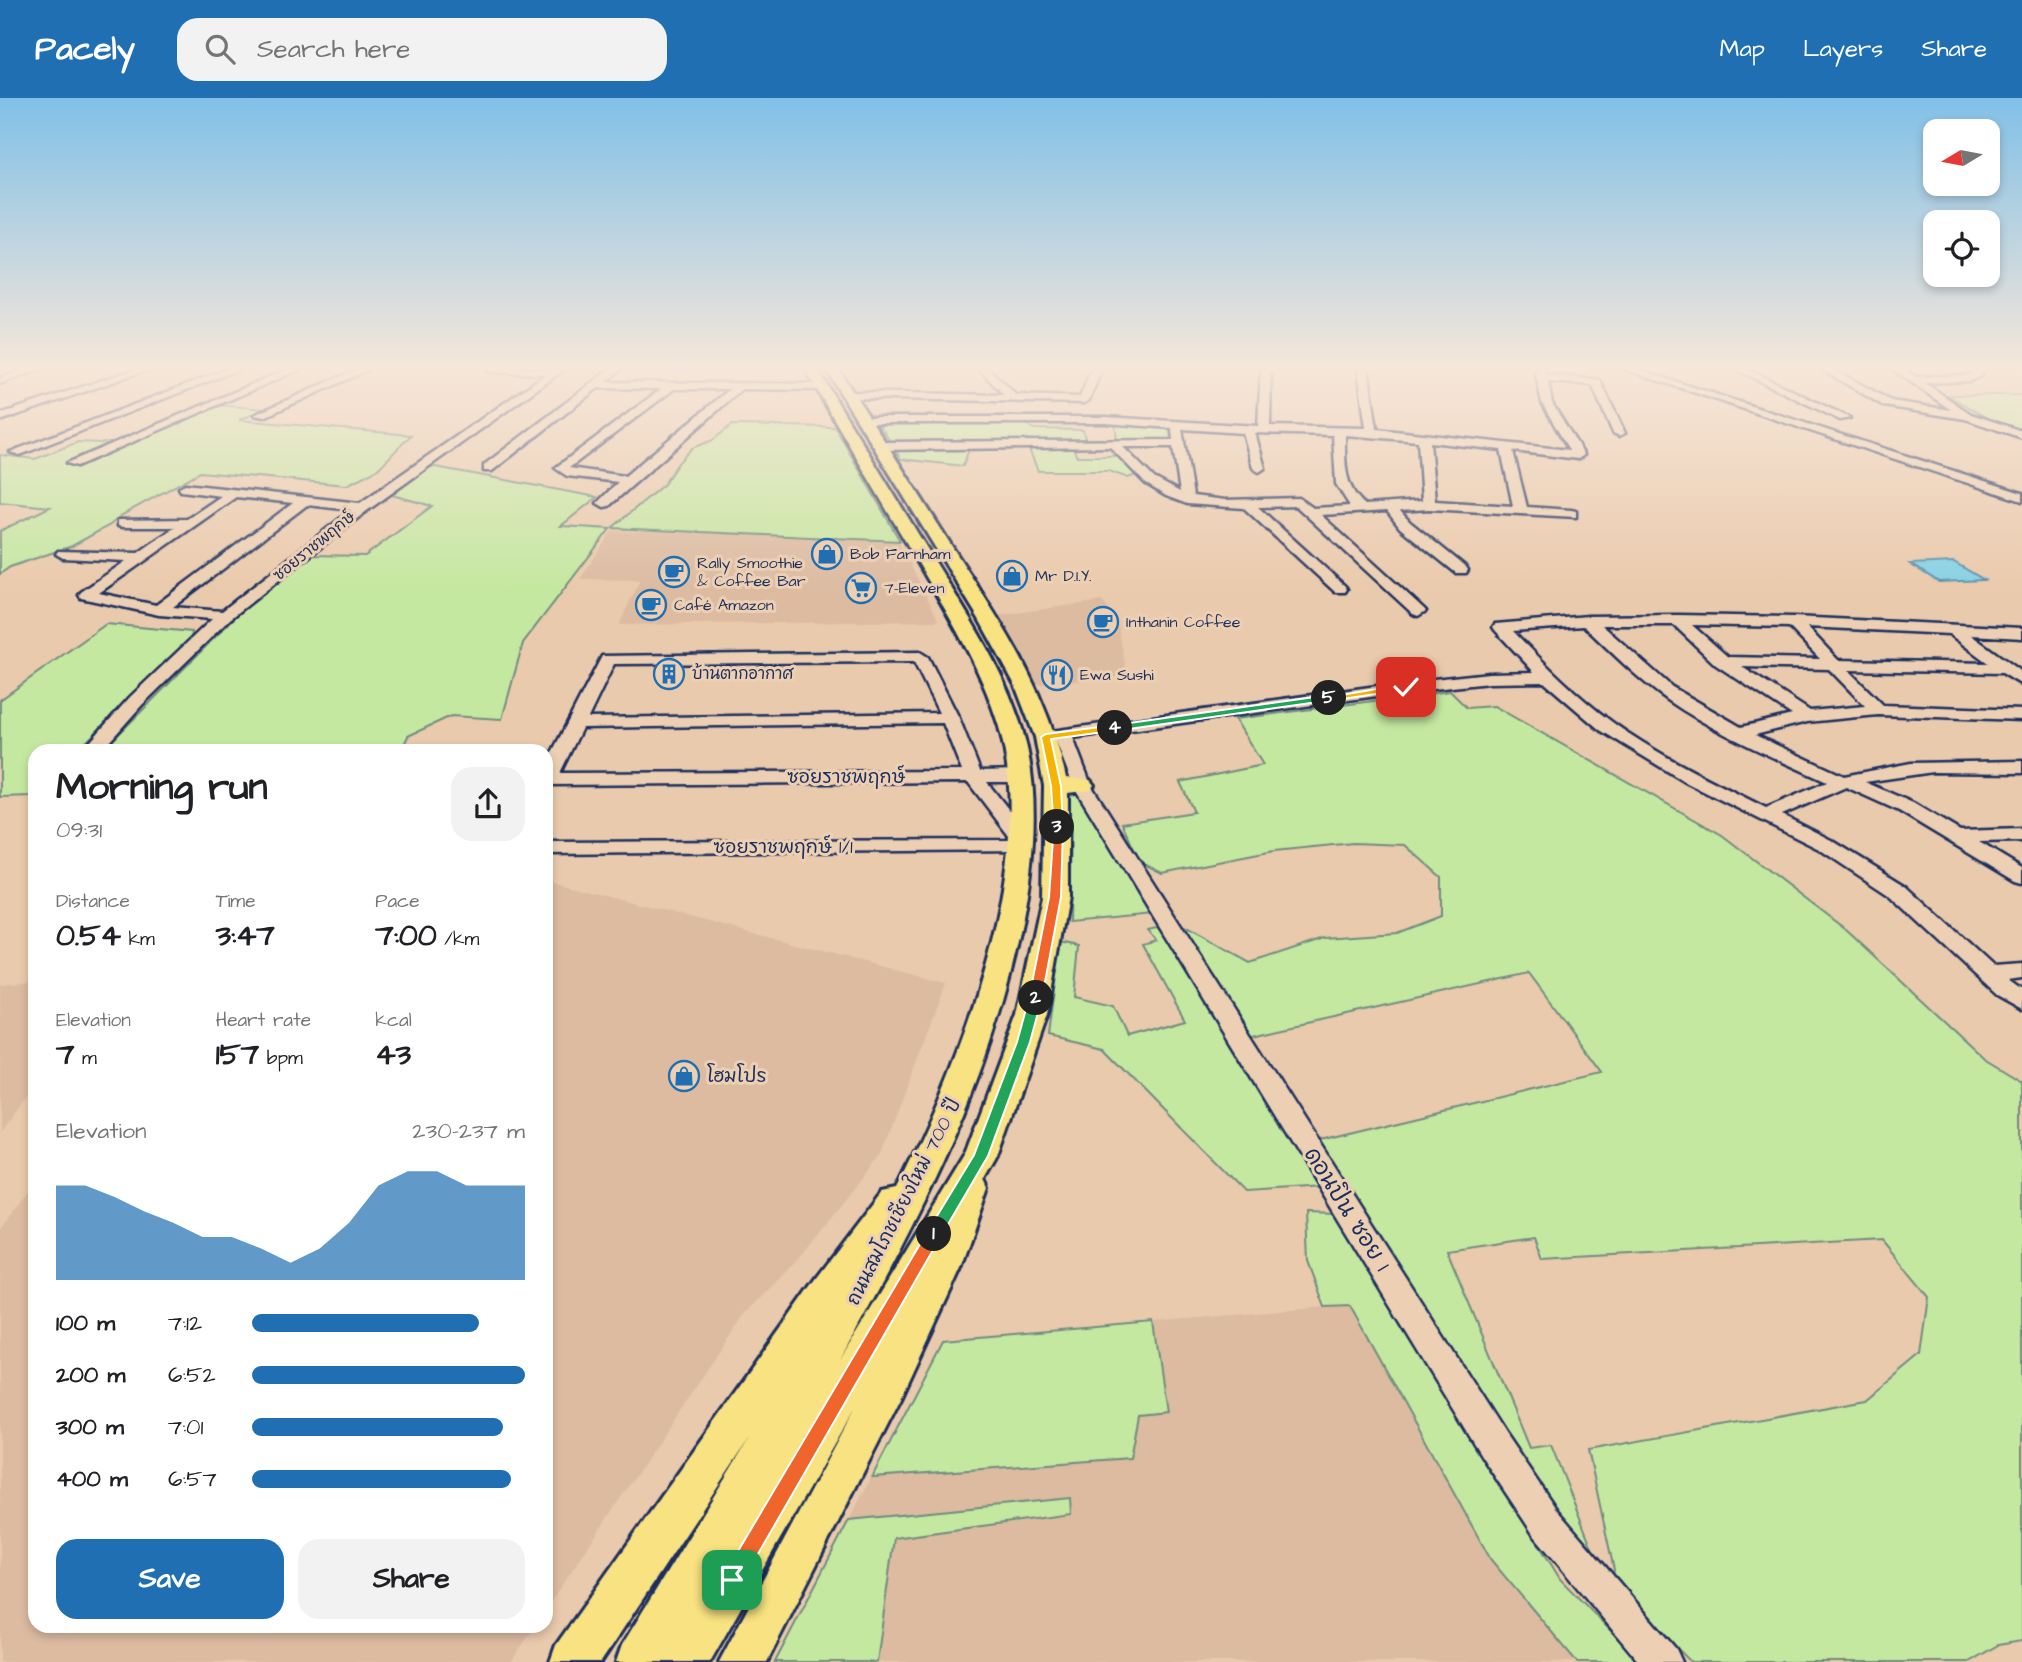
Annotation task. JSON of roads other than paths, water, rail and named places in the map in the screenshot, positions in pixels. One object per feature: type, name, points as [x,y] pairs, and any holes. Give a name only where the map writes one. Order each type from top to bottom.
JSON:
[{"type":"main road","name":"ถนนสมโภชเชียงใหม่ 700 ปี","points":[[639,1662],[848,1313],[929,1161],[960,1090],[991,997],[1008,925],[1020,842],[1019,776],[1011,733],[997,687],[860,442]]},
{"type":"main road","points":[[878,442],[1008,651],[1054,736]]},
{"type":"main road","name":"ถนนสมโภชเชียงใหม่ 700 ปี","points":[[684,1662],[981,1156],[1024,1042],[1042,974],[1069,785]]},
{"type":"main road","points":[[742,1662],[832,1496],[892,1375],[959,1231],[981,1156]]},
{"type":"main road","points":[[573,1662],[829,1290],[888,1210],[929,1161]]},
{"type":"street","points":[[16,452],[42,442]]},
{"type":"street","points":[[73,463],[121,442]]},
{"type":"street","name":"ซอยราชพฤกษ์","points":[[97,744],[136,701],[225,616],[363,507],[456,442]]},
{"type":"street","points":[[488,468],[522,442]]},
{"type":"street","points":[[596,442],[561,468],[567,472],[628,480]]},
{"type":"street","points":[[604,503],[673,442]]},
{"type":"street","points":[[1251,442],[1259,468]]},
{"type":"street","points":[[1339,442],[1340,484],[1346,496],[1361,508]]},
{"type":"street","points":[[1424,442],[1429,505]]},
{"type":"street","points":[[1458,442],[1578,455],[1570,442]]},
{"type":"street","points":[[1853,442],[2022,497]]},
{"type":"street","points":[[1877,442],[2022,488]]},
{"type":"street","points":[[1112,443],[1154,485],[1188,500],[1299,502],[1419,611]]},
{"type":"street","points":[[880,446],[1178,443],[1188,500]]},
{"type":"street","points":[[1507,449],[1521,511]]},
{"type":"street","points":[[185,488],[363,507]]},
{"type":"street","points":[[225,616],[159,610],[86,595],[232,494]]},
{"type":"street","points":[[159,610],[304,500]]},
{"type":"street","points":[[1246,503],[1340,589]]},
{"type":"street","points":[[1310,512],[1429,505],[1571,514]]},
{"type":"street","points":[[1389,506],[1405,526],[1461,570]]},
{"type":"street","points":[[123,523],[189,523]]},
{"type":"street","points":[[63,554],[140,557]]},
{"type":"street","points":[[1678,620],[1722,662],[1807,717]]},
{"type":"street","points":[[2022,633],[1793,622],[1678,620],[1588,621],[1501,628],[1544,674],[1606,726],[1694,779],[1826,845],[1898,891],[1987,974],[2022,1001]]},
{"type":"street","points":[[1588,621],[1645,674],[1677,698],[1740,733],[1906,807],[2022,877]]},
{"type":"street","points":[[1793,622],[1878,710]]},
{"type":"street","points":[[1951,628],[2022,680]]},
{"type":"street","points":[[553,767],[608,659],[920,657],[950,718],[973,776],[1020,842]]},
{"type":"street","points":[[1722,662],[2004,668]]},
{"type":"street","points":[[1054,736],[1406,687],[1544,674]]},
{"type":"street","points":[[1740,733],[1807,717],[1878,710],[2022,715]]},
{"type":"street","points":[[575,723],[950,718]]},
{"type":"street","name":"ดอนปิน ซอย 1","points":[[1054,736],[1069,785],[1501,1457],[1545,1522],[1664,1662]]},
{"type":"street","points":[[1766,814],[1846,781],[1920,768],[2022,767]]},
{"type":"street","name":"ซอยราชพฤกษ์","points":[[553,779],[1019,776]]},
{"type":"street","points":[[1958,838],[2022,835]]},
{"type":"street","name":"ซอยราชพฤกษ์ 1/1","points":[[553,849],[1020,842]]},
{"type":"street","points":[[1987,974],[2022,971]]},
{"type":"water","points":[[1954,562],[1984,580],[1939,582],[1910,564]]},
{"type":"place","name":"Bob Farnham","points":[[827,554]]},
{"type":"place","name":"Rally Smoothie & Coffee Bar","points":[[674,572]]},
{"type":"place","name":"Mr D.I.Y.","points":[[1012,576]]},
{"type":"place","name":"7-Eleven","points":[[861,588]]},
{"type":"place","name":"Café Amazon","points":[[651,605]]},
{"type":"place","name":"Inthanin Coffee","points":[[1103,622]]},
{"type":"place","name":"บ้านตากอากาศ","points":[[669,674]]},
{"type":"place","name":"Ewa Sushi","points":[[1057,675]]},
{"type":"place","name":"โฮมโปร","points":[[684,1076]]}]
